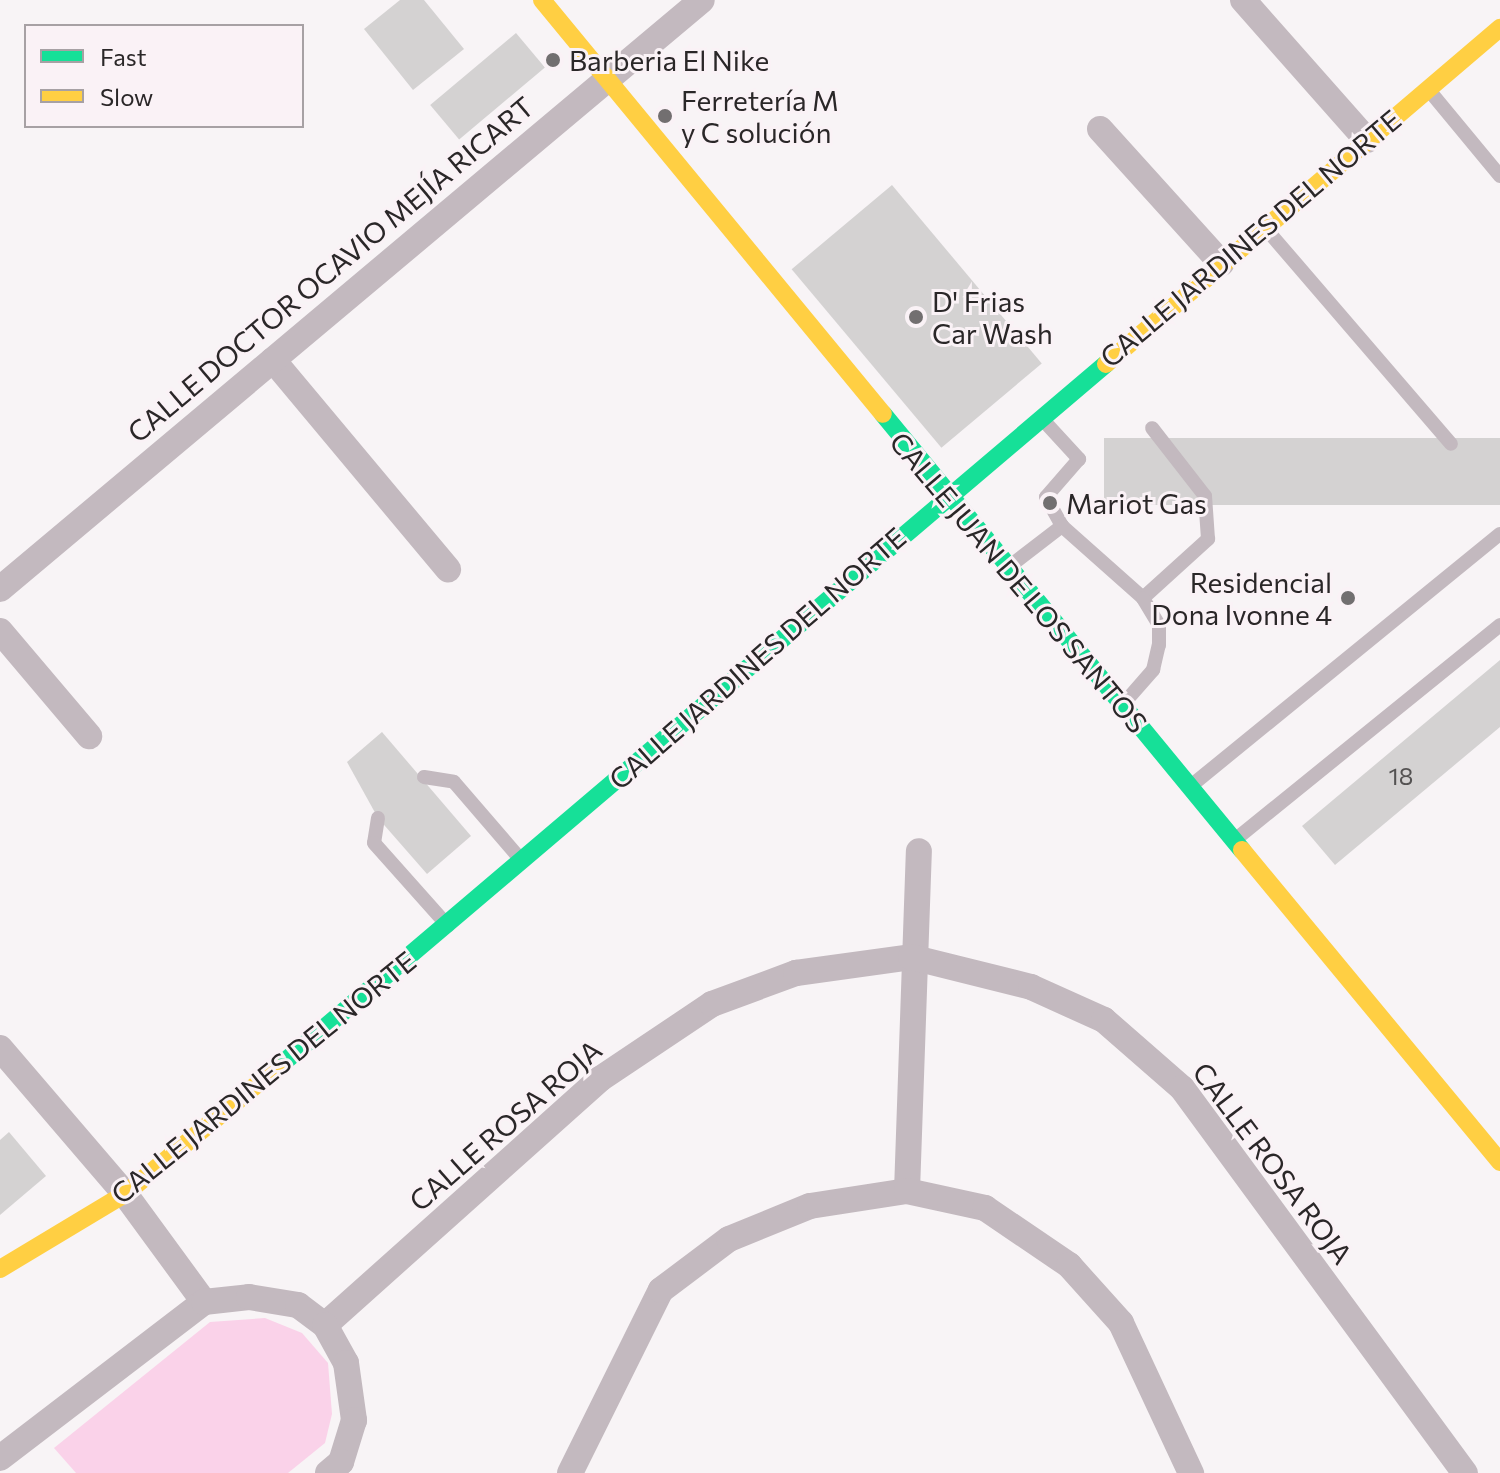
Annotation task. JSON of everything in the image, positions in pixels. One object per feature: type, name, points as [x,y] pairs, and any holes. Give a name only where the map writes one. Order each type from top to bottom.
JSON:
[{"type":"street","name":"CALLE JUAN DE LOS SANTOS","points":[[542,0],[945,495],[1500,1162]]},
{"type":"street","name":"CALLE DOCTOR OCAVIO MEJÍA RICART","points":[[0,589],[702,0]]},
{"type":"street","points":[[1243,0],[1367,140]]},
{"type":"street","name":"CALLE JARDINES DEL NORTE","points":[[0,1269],[125,1194],[448,926],[945,495],[1500,28]]},
{"type":"street","points":[[1100,129],[1221,263]]},
{"type":"street","points":[[273,360],[448,569]]},
{"type":"street","points":[[0,631],[89,736]]},
{"type":"street","points":[[907,1191],[911,957],[919,851]]},
{"type":"street","name":"CALLE ROSA ROJA","points":[[325,1325],[600,1079],[712,1004],[796,973],[911,957],[1031,987],[1104,1020],[1182,1088],[1465,1473]]},
{"type":"street","points":[[0,1048],[125,1194],[204,1302]]},
{"type":"street","points":[[570,1473],[661,1290],[729,1239],[797,1212],[907,1191],[985,1208],[1069,1265],[1121,1323],[1191,1473]]},
{"type":"street","points":[[0,1458],[204,1302],[249,1297],[298,1305],[325,1325],[346,1363],[354,1420],[340,1469]]},
{"type":"lane","points":[[1428,89],[1500,176]]},
{"type":"lane","points":[[1264,227],[1451,444]]},
{"type":"lane","points":[[1040,416],[1079,459],[1046,497],[1062,526],[1143,598],[1159,625],[1159,645],[1153,670],[1121,706]]},
{"type":"lane","points":[[1143,598],[1208,539],[1209,523],[1205,496],[1152,428]]},
{"type":"lane","points":[[1007,569],[1062,526]]},
{"type":"lane","points":[[1188,787],[1500,534]]},
{"type":"lane","points":[[1233,841],[1500,625]]},
{"type":"lane","points":[[424,777],[454,782],[522,862]]},
{"type":"lane","points":[[378,818],[374,843],[448,926]]},
{"type":"shaded area","points":[[265,1318],[302,1333],[328,1363],[332,1414],[325,1443],[288,1473],[76,1473],[54,1448],[210,1322]]},
{"type":"building","points":[[400,0],[424,0],[464,49],[413,90],[364,29]]},
{"type":"building","points":[[516,33],[545,67],[459,139],[430,105]]},
{"type":"building","name":"D' Frias Car Wash","points":[[892,185],[1042,363],[941,448],[792,269]]},
{"type":"building","points":[[1104,438],[1500,438],[1500,505],[1104,505]]},
{"type":"building","points":[[1500,660],[1500,727],[1335,865],[1302,826]]},
{"type":"building","points":[[382,732],[471,836],[427,874],[378,818],[347,762]]},
{"type":"building","points":[[9,1132],[46,1176],[0,1215],[0,1140]]},
{"type":"traffic: fast","points":[[277,1068],[1106,364]]},
{"type":"traffic: fast","points":[[883,414],[1242,850]]},
{"type":"traffic: slow","points":[[542,0],[883,414]]},
{"type":"traffic: slow","points":[[1106,364],[1500,28]]},
{"type":"traffic: slow","points":[[1242,850],[1500,1162]]},
{"type":"traffic: slow","points":[[0,1269],[125,1194],[277,1068]]},
{"type":"place","name":"Barberia El Nike","points":[[553,60]]},
{"type":"place","name":"Ferretería M y C solución","points":[[665,116]]},
{"type":"place","name":"D' Frias Car Wash","points":[[916,317]]},
{"type":"place","name":"Mariot Gas","points":[[1050,503]]},
{"type":"place","name":"Residencial Dona Ivonne 4","points":[[1348,598]]}]
